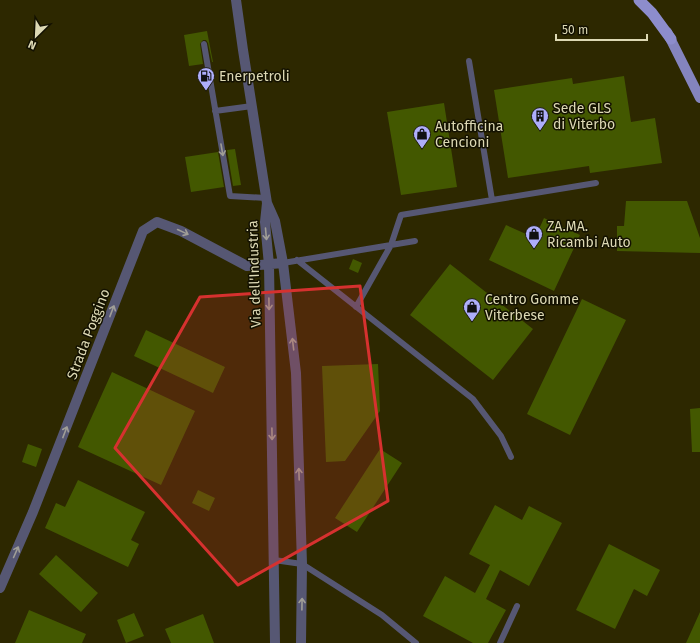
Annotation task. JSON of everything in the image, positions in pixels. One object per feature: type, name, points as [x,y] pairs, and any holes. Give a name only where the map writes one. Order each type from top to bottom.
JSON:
[{"type":"highway","points":[[639,0],[652,13],[671,39]]},
{"type":"main road","points":[[646,0],[671,39],[700,98]]},
{"type":"street","points":[[236,0],[267,201]]},
{"type":"street","name":"Via dell'Industria","points":[[267,201],[275,221],[283,263],[296,373],[302,564],[301,643]]},
{"type":"street","name":"Via dell'Industria","points":[[267,201],[265,222],[269,265],[275,643]]},
{"type":"street","name":"Strada Poggino","points":[[0,588],[33,512],[143,231],[157,222],[181,231],[247,266],[283,263]]},
{"type":"lane","points":[[204,44],[230,196],[267,201]]},
{"type":"lane","points":[[469,61],[492,200]]},
{"type":"lane","points":[[215,111],[252,106]]},
{"type":"lane","points":[[356,307],[391,245],[401,215],[596,183]]},
{"type":"lane","points":[[283,263],[415,241]]},
{"type":"lane","points":[[297,260],[474,399],[501,436],[511,457]]},
{"type":"lane","points":[[274,560],[302,564],[382,615],[416,643]]},
{"type":"lane","points":[[500,643],[517,606]]},
{"type":"highlighted area","points":[[360,286],[388,501],[238,585],[115,448],[200,297]]},
{"type":"building","points":[[207,31],[213,62],[208,43],[206,40],[203,40],[200,44],[203,64],[189,66],[184,35]]},
{"type":"building","points":[[624,76],[631,122],[655,118],[662,163],[590,173],[589,166],[508,178],[494,90],[572,78],[573,84]]},
{"type":"building","name":"Autofficina Cencioni","points":[[444,103],[457,187],[401,195],[387,112]]},
{"type":"building","points":[[235,149],[241,185],[233,186],[227,150]]},
{"type":"building","points":[[218,152],[224,187],[191,192],[185,157]]},
{"type":"building","points":[[626,201],[687,201],[700,238],[700,253],[617,251],[617,226],[624,226]]},
{"type":"building","name":"ZA.MA. Ricambi Auto","points":[[544,218],[580,235],[554,291],[489,260],[506,225],[535,238]]},
{"type":"building","points":[[353,259],[362,263],[358,273],[349,269]]},
{"type":"building","name":"Centro Gomme Viterbese","points":[[450,264],[533,329],[493,380],[410,315]]},
{"type":"building","points":[[582,299],[626,320],[570,435],[527,414]]},
{"type":"building","points":[[146,330],[225,367],[213,393],[134,356]]},
{"type":"building","points":[[378,364],[380,411],[345,461],[326,462],[322,366]]},
{"type":"building","points":[[112,372],[195,411],[161,485],[78,447]]},
{"type":"building","points":[[700,408],[700,452],[692,452],[690,409]]},
{"type":"building","points":[[28,444],[42,449],[36,467],[22,462]]},
{"type":"building","points":[[380,449],[402,463],[357,532],[335,518]]},
{"type":"building","points":[[78,480],[145,512],[131,540],[139,544],[128,567],[45,528],[56,503],[65,507]]},
{"type":"building","points":[[198,490],[215,498],[209,511],[192,503]]},
{"type":"building","points":[[495,505],[522,520],[529,506],[562,523],[529,586],[500,570],[486,599],[506,610],[488,643],[473,643],[423,616],[445,576],[475,593],[490,565],[469,554]]},
{"type":"building","points":[[609,544],[660,570],[647,596],[634,589],[615,629],[576,610]]},
{"type":"building","points":[[56,555],[98,593],[81,612],[39,574]]},
{"type":"building","points":[[29,610],[86,634],[82,643],[15,643]]},
{"type":"building","points":[[700,612],[700,643],[686,643]]},
{"type":"building","points":[[134,613],[144,636],[126,643],[117,620]]},
{"type":"building","points":[[203,614],[214,643],[171,643],[165,629]]},
{"type":"place","name":"Enerpetroli","points":[[206,91]]},
{"type":"place","name":"Sede GLS di Viterbo","points":[[540,131]]},
{"type":"place","name":"Autofficina Cencioni","points":[[422,149]]},
{"type":"place","name":"ZA.MA. Ricambi Auto","points":[[534,249]]},
{"type":"place","name":"Centro Gomme Viterbese","points":[[472,322]]}]
